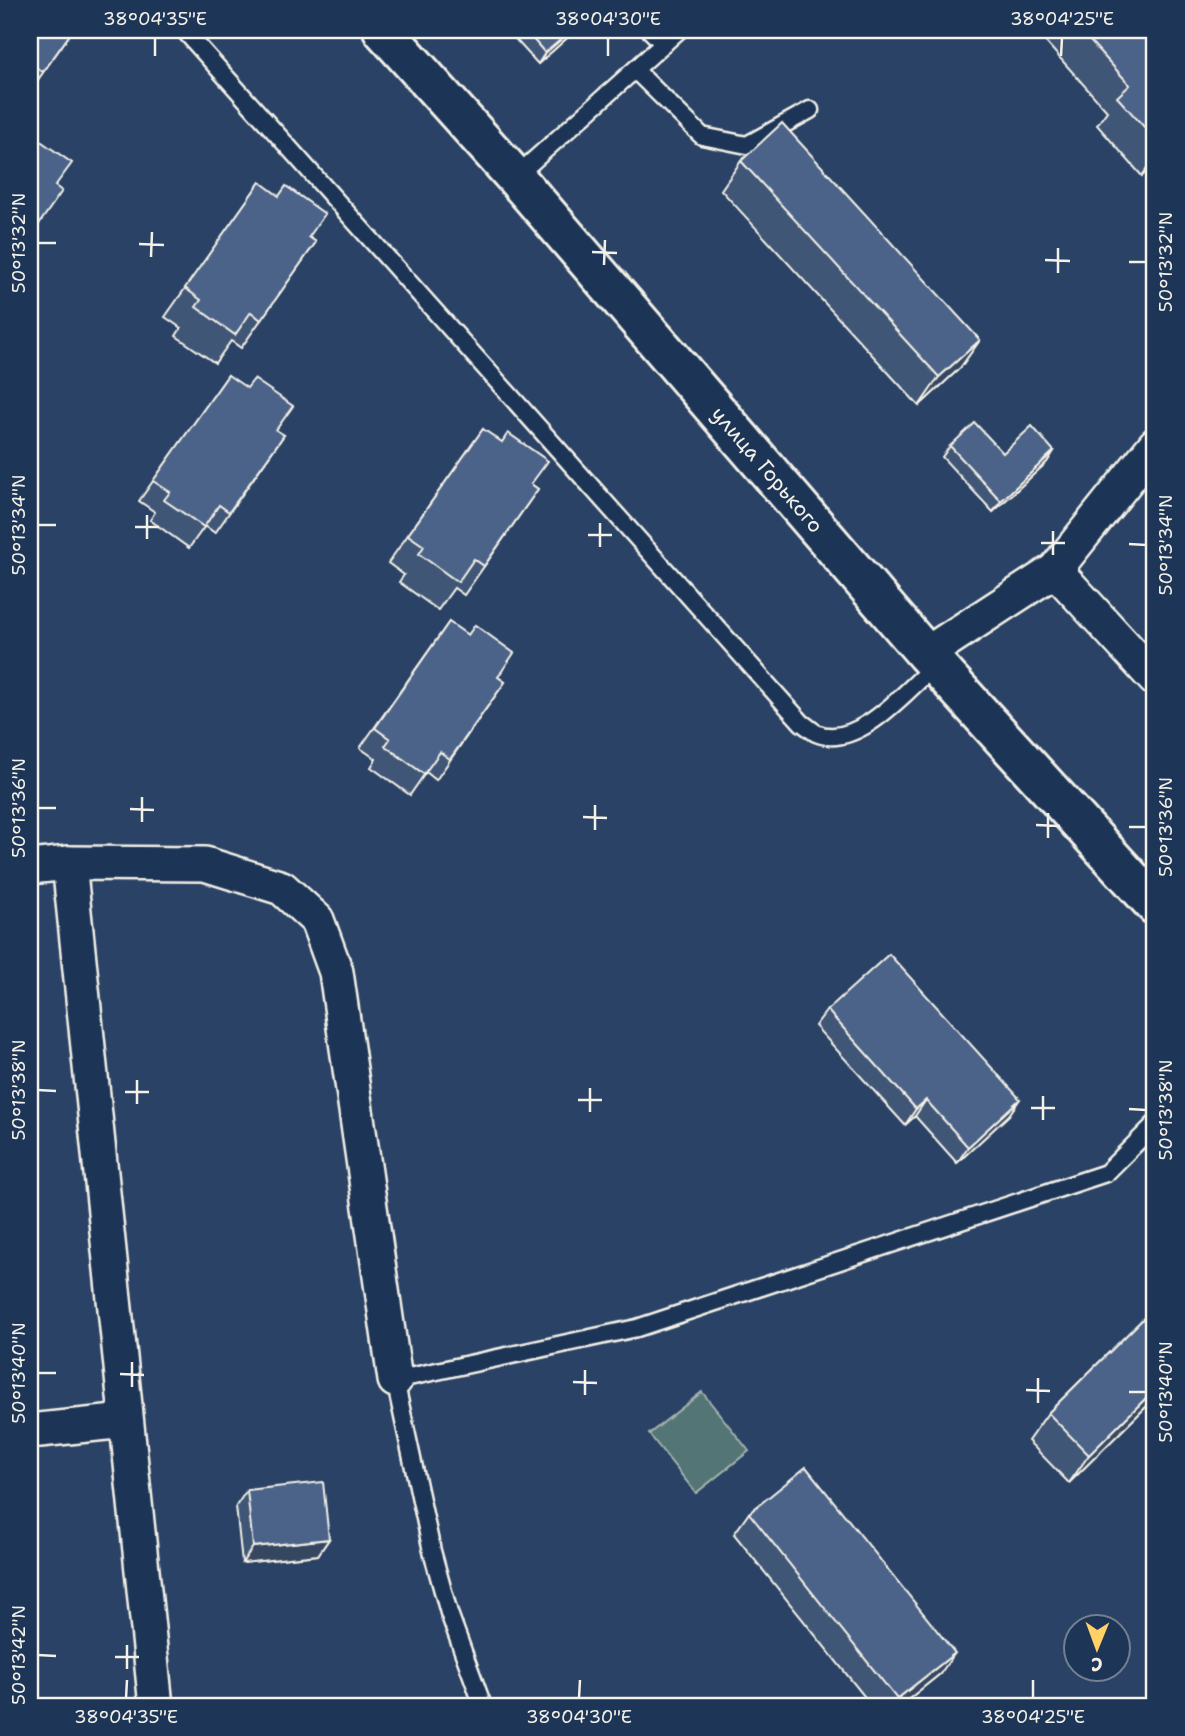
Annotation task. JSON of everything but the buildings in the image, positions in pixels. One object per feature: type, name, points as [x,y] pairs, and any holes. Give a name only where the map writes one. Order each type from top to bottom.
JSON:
[{"type":"main road","name":"улица Горького","points":[[383,30],[515,177],[931,659],[1155,905]]},
{"type":"street","points":[[931,659],[1055,570],[1155,444]]},
{"type":"street","points":[[1055,570],[1155,679]]},
{"type":"street","points":[[69,863],[156,1706]]},
{"type":"street","points":[[30,867],[69,863],[205,864],[282,888],[317,920],[336,972],[395,1380]]},
{"type":"street","points":[[30,1431],[125,1421]]},
{"type":"lane","points":[[184,30],[802,723],[818,734],[850,734],[869,724],[931,659]]},
{"type":"lane","points":[[650,30],[664,44]]},
{"type":"lane","points":[[515,177],[679,30]]},
{"type":"lane","points":[[635,70],[702,136],[747,145],[810,110]]},
{"type":"lane","points":[[483,1706],[449,1613],[432,1551],[395,1380],[637,1328],[1106,1173],[1155,1124]]},
{"type":"green space","points":[[702,1392],[749,1451],[696,1493],[649,1434]]}]
